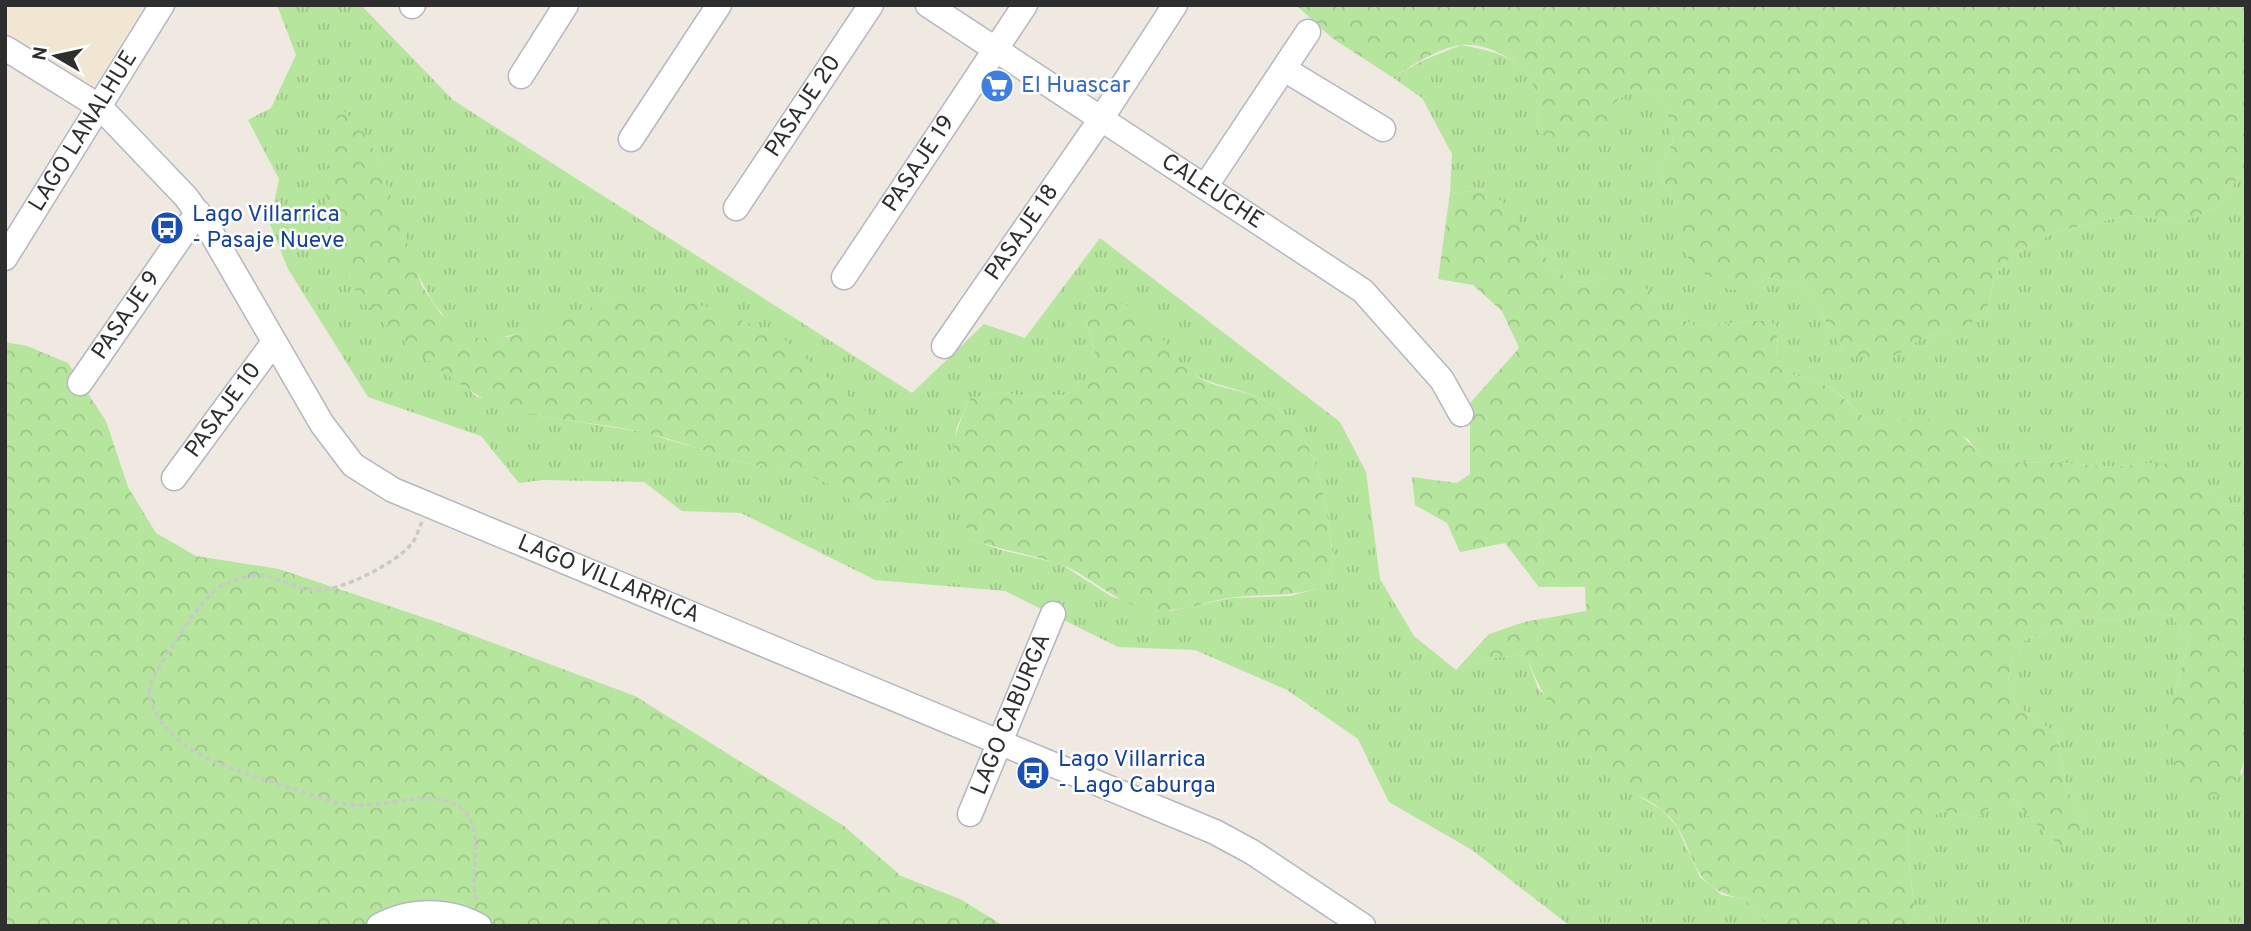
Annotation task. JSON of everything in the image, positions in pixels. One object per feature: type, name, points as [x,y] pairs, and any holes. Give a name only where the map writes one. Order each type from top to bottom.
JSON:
[{"type":"street","name":"LAGO LANALHUE","points":[[5,258],[162,5]]},
{"type":"street","points":[[521,76],[566,5]]},
{"type":"street","points":[[631,139],[719,5]]},
{"type":"street","name":"PASAJE 20","points":[[736,208],[872,5]]},
{"type":"street","name":"CALEUCHE","points":[[928,5],[1363,291],[1442,380],[1461,414]]},
{"type":"street","name":"PASAJE 19","points":[[844,277],[1024,5]]},
{"type":"street","name":"PASAJE 18","points":[[944,346],[1101,119],[1175,5]]},
{"type":"street","points":[[1205,187],[1308,33]]},
{"type":"street","name":"LAGO VILLARRICA","points":[[5,48],[100,107],[198,212],[322,424],[353,464],[380,485],[1215,832],[1252,852],[1363,926]]},
{"type":"street","points":[[1284,69],[1383,129]]},
{"type":"street","name":"PASAJE 9","points":[[80,383],[198,212]]},
{"type":"street","name":"PASAJE 10","points":[[174,478],[274,342]]},
{"type":"street","name":"LAGO CABURGA","points":[[970,814],[1053,614]]},
{"type":"street","points":[[379,926],[390,920],[425,913],[479,915]]},
{"type":"path","points":[[425,503],[422,522],[413,542],[376,570],[343,585],[319,590],[301,588],[262,574],[217,589],[191,620],[159,668],[152,680],[149,698],[171,733],[226,767],[351,806],[422,800],[448,802],[458,807],[475,831],[473,878],[479,915]]},
{"type":"path","points":[[2241,926],[2246,923]]},
{"type":"shaded area","points":[[5,5],[144,5],[94,86],[5,31]]},
{"type":"green space","points":[[277,5],[361,5],[453,100],[912,393],[984,324],[1025,338],[1100,238],[1340,422],[1366,472],[1380,579],[1414,636],[1456,670],[1488,658],[1526,655],[1538,688],[1615,782],[1662,810],[1677,827],[1700,877],[1722,895],[1745,899],[1767,926],[1570,926],[1472,850],[1389,802],[1358,739],[1287,690],[1195,650],[1118,647],[1005,591],[875,580],[741,513],[682,511],[644,482],[542,480],[519,483],[481,436],[368,397],[288,269],[270,224],[279,179],[248,120],[271,108],[296,55]],"holes":[[[377,157],[401,231],[423,285],[454,326],[473,338],[502,337],[542,326],[612,300],[896,495],[866,514],[841,490],[811,475],[742,462],[643,432],[540,416],[475,396],[328,230]],[[1139,312],[1174,359],[1188,371],[1208,381],[1262,399],[1282,412],[1297,429],[1317,470],[1334,564],[1319,588],[1291,596],[1231,598],[1171,611],[1112,597],[1061,564],[1001,550],[971,539],[952,456],[957,427],[970,398],[1002,393],[1033,397],[1064,395],[1092,380],[1095,350],[1086,320]]]},
{"type":"green space","points":[[1296,5],[2246,5],[2246,165],[2219,207],[2180,223],[2132,215],[2057,231],[2010,258],[1995,275],[1986,314],[1964,326],[1917,340],[1911,349],[1879,361],[1845,353],[1805,288],[1768,277],[1751,289],[1729,290],[1692,263],[1677,243],[1677,209],[1658,170],[1673,142],[1666,105],[1659,96],[1634,88],[1614,103],[1603,139],[1585,145],[1569,146],[1554,142],[1538,132],[1536,99],[1530,79],[1515,62],[1494,50],[1472,45],[1452,47],[1392,77],[1332,38]]},
{"type":"green space","points":[[1461,45],[1504,56],[1522,68],[1536,93],[1538,132],[1602,139],[1614,103],[1634,88],[1659,96],[1666,104],[1673,142],[1658,170],[1677,209],[1677,243],[1751,289],[1768,277],[1805,288],[1845,353],[1935,335],[1986,314],[1995,275],[2010,258],[2057,231],[2132,215],[2180,223],[2219,207],[2246,165],[2246,505],[2227,506],[2202,480],[2148,463],[2115,467],[2048,462],[2013,463],[1980,456],[1968,439],[1915,418],[1892,424],[1870,423],[1828,386],[1778,367],[1777,327],[1768,320],[1698,326],[1662,312],[1652,292],[1604,279],[1578,282],[1553,270],[1537,241],[1486,190],[1450,193],[1452,154],[1422,98],[1392,77]]},
{"type":"green space","points":[[339,106],[362,129],[377,157],[422,286],[441,314],[474,338],[508,337],[612,300],[651,292],[718,310],[784,339],[888,431],[903,461],[896,495],[866,514],[836,489],[809,476],[730,459],[641,432],[539,416],[506,408],[486,400],[460,384],[384,323],[356,291],[335,253],[329,231],[326,200],[328,168]]},
{"type":"green space","points":[[1486,190],[1505,204],[1537,241],[1553,270],[1578,282],[1604,279],[1637,284],[1652,292],[1662,312],[1698,326],[1768,320],[1777,327],[1778,367],[1828,387],[1870,423],[1914,418],[1934,420],[1968,441],[1980,456],[2013,463],[2048,462],[2115,467],[2148,463],[2172,464],[2202,480],[2227,506],[2246,505],[2246,751],[2237,779],[2226,789],[2200,802],[2177,779],[2167,733],[2174,692],[2189,643],[2172,616],[2148,611],[2116,621],[2082,618],[2025,640],[2012,660],[2008,681],[2016,705],[2057,734],[2067,790],[2085,818],[2081,840],[2063,847],[2045,834],[2013,799],[1994,804],[1977,818],[1945,811],[1910,823],[1907,844],[1915,914],[1907,926],[1767,926],[1745,899],[1724,893],[1710,885],[1700,874],[1674,823],[1662,810],[1615,782],[1574,740],[1542,691],[1526,655],[1488,658],[1456,670],[1489,634],[1524,622],[1586,611],[1585,587],[1539,587],[1505,543],[1460,552],[1447,523],[1415,505],[1412,477],[1457,483],[1470,474],[1470,403],[1519,348],[1502,311],[1473,285],[1438,279],[1450,193]]},
{"type":"green space","points":[[1110,299],[1133,308],[1147,319],[1192,373],[1208,382],[1262,399],[1282,412],[1297,429],[1317,470],[1334,564],[1319,588],[1295,593],[1229,598],[1173,610],[1151,610],[1128,603],[1059,564],[971,539],[957,500],[951,468],[955,437],[970,398],[1002,393],[1033,397],[1064,395],[1091,380],[1095,350],[1086,320]]},
{"type":"green space","points":[[5,342],[27,346],[68,363],[106,421],[128,487],[156,533],[196,556],[279,569],[434,621],[635,696],[844,826],[901,876],[960,899],[1004,926],[5,926]]},
{"type":"green space","points":[[2148,611],[2172,616],[2189,643],[2174,692],[2242,775],[2246,751],[2246,926],[1907,926],[1915,913],[1907,844],[1910,822],[1945,811],[1977,818],[1994,803],[2013,799],[2045,834],[2085,818],[2067,790],[2057,734],[2016,705],[2008,682],[2012,660],[2025,640],[2082,618],[2116,621]]},
{"type":"place","name":"El Huascar","points":[[997,86]]},
{"type":"place","name":"Lago Villarrica - Pasaje Nueve","points":[[167,228]]},
{"type":"place","name":"Lago Villarrica - Lago Caburga","points":[[1033,773]]}]
